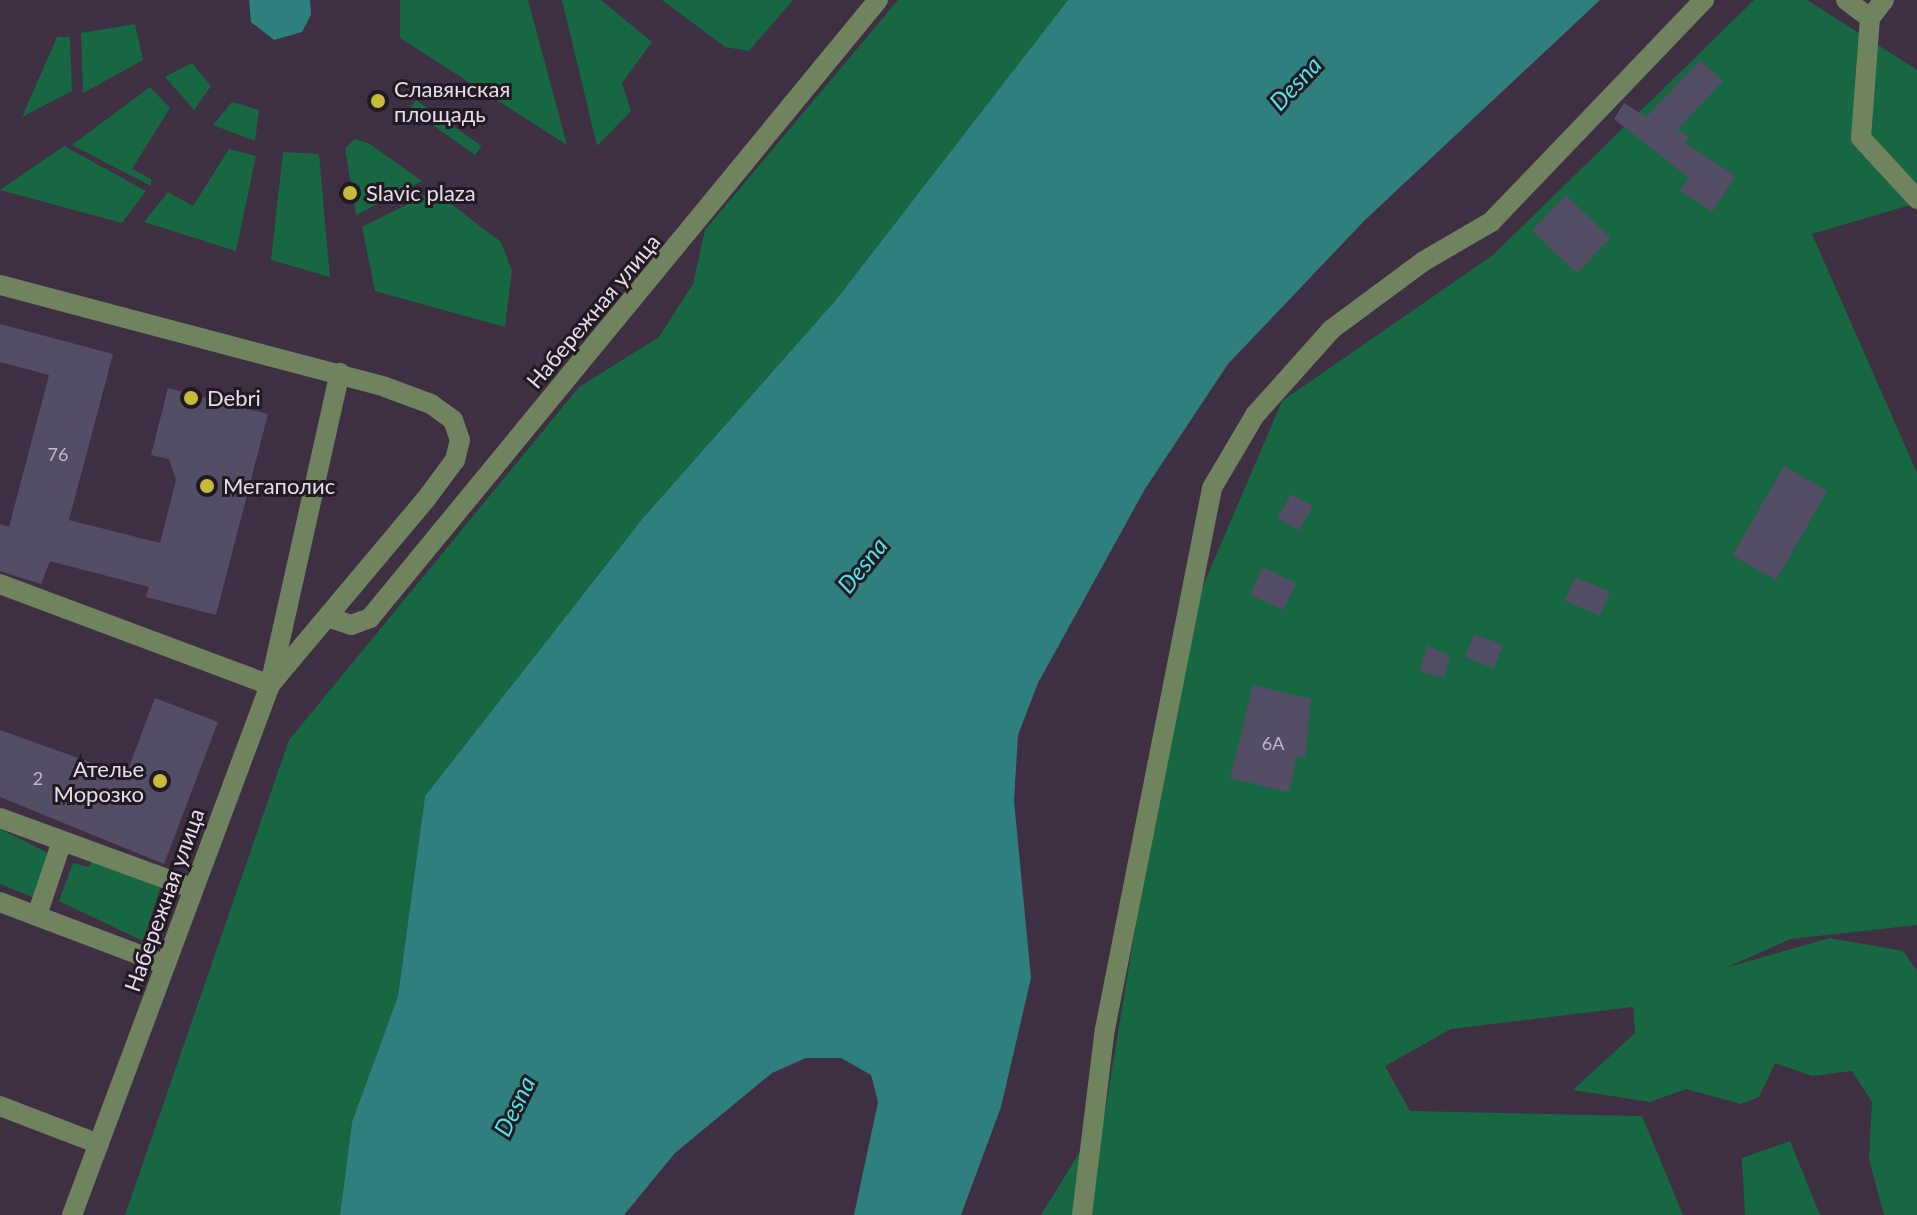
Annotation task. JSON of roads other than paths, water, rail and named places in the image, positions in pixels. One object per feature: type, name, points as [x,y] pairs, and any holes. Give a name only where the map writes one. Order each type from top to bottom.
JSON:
[{"type":"street","name":"Набережная улица","points":[[330,618],[351,625],[370,618],[878,0]]},
{"type":"street","points":[[1082,1215],[1105,1029],[1212,488],[1255,415],[1332,329],[1424,261],[1491,222],[1704,0]]},
{"type":"street","points":[[1846,0],[1870,18]]},
{"type":"street","points":[[1884,0],[1870,18],[1861,138],[1917,199]]},
{"type":"street","points":[[0,285],[340,373],[270,685],[0,584]]},
{"type":"street","name":"Набережная улица","points":[[72,1215],[191,888],[270,685],[330,618],[455,460],[460,440],[453,420],[431,404],[340,373]]},
{"type":"street","points":[[0,818],[191,888]]},
{"type":"street","points":[[37,915],[62,841]]},
{"type":"street","points":[[0,902],[164,964]]},
{"type":"street","points":[[0,1106],[99,1144]]},
{"type":"water","points":[[249,0],[310,0],[311,15],[302,32],[274,40],[251,22]]},
{"type":"water","name":"Desna","points":[[1068,0],[1600,0],[1365,220],[1228,364],[1145,489],[1038,683],[1018,735],[1014,801],[1031,978],[1001,1107],[961,1215],[854,1215],[878,1102],[871,1075],[841,1058],[806,1058],[772,1073],[675,1153],[624,1215],[340,1215],[352,1122],[398,996],[425,796],[643,518],[835,301]]},
{"type":"place","name":"Славянская площадь","points":[[378,101]]},
{"type":"place","name":"Slavic plaza","points":[[350,193]]},
{"type":"place","name":"Debri","points":[[191,398]]},
{"type":"place","name":"Мегаполис","points":[[207,486]]},
{"type":"place","name":"Ателье Морозко","points":[[160,781]]}]
